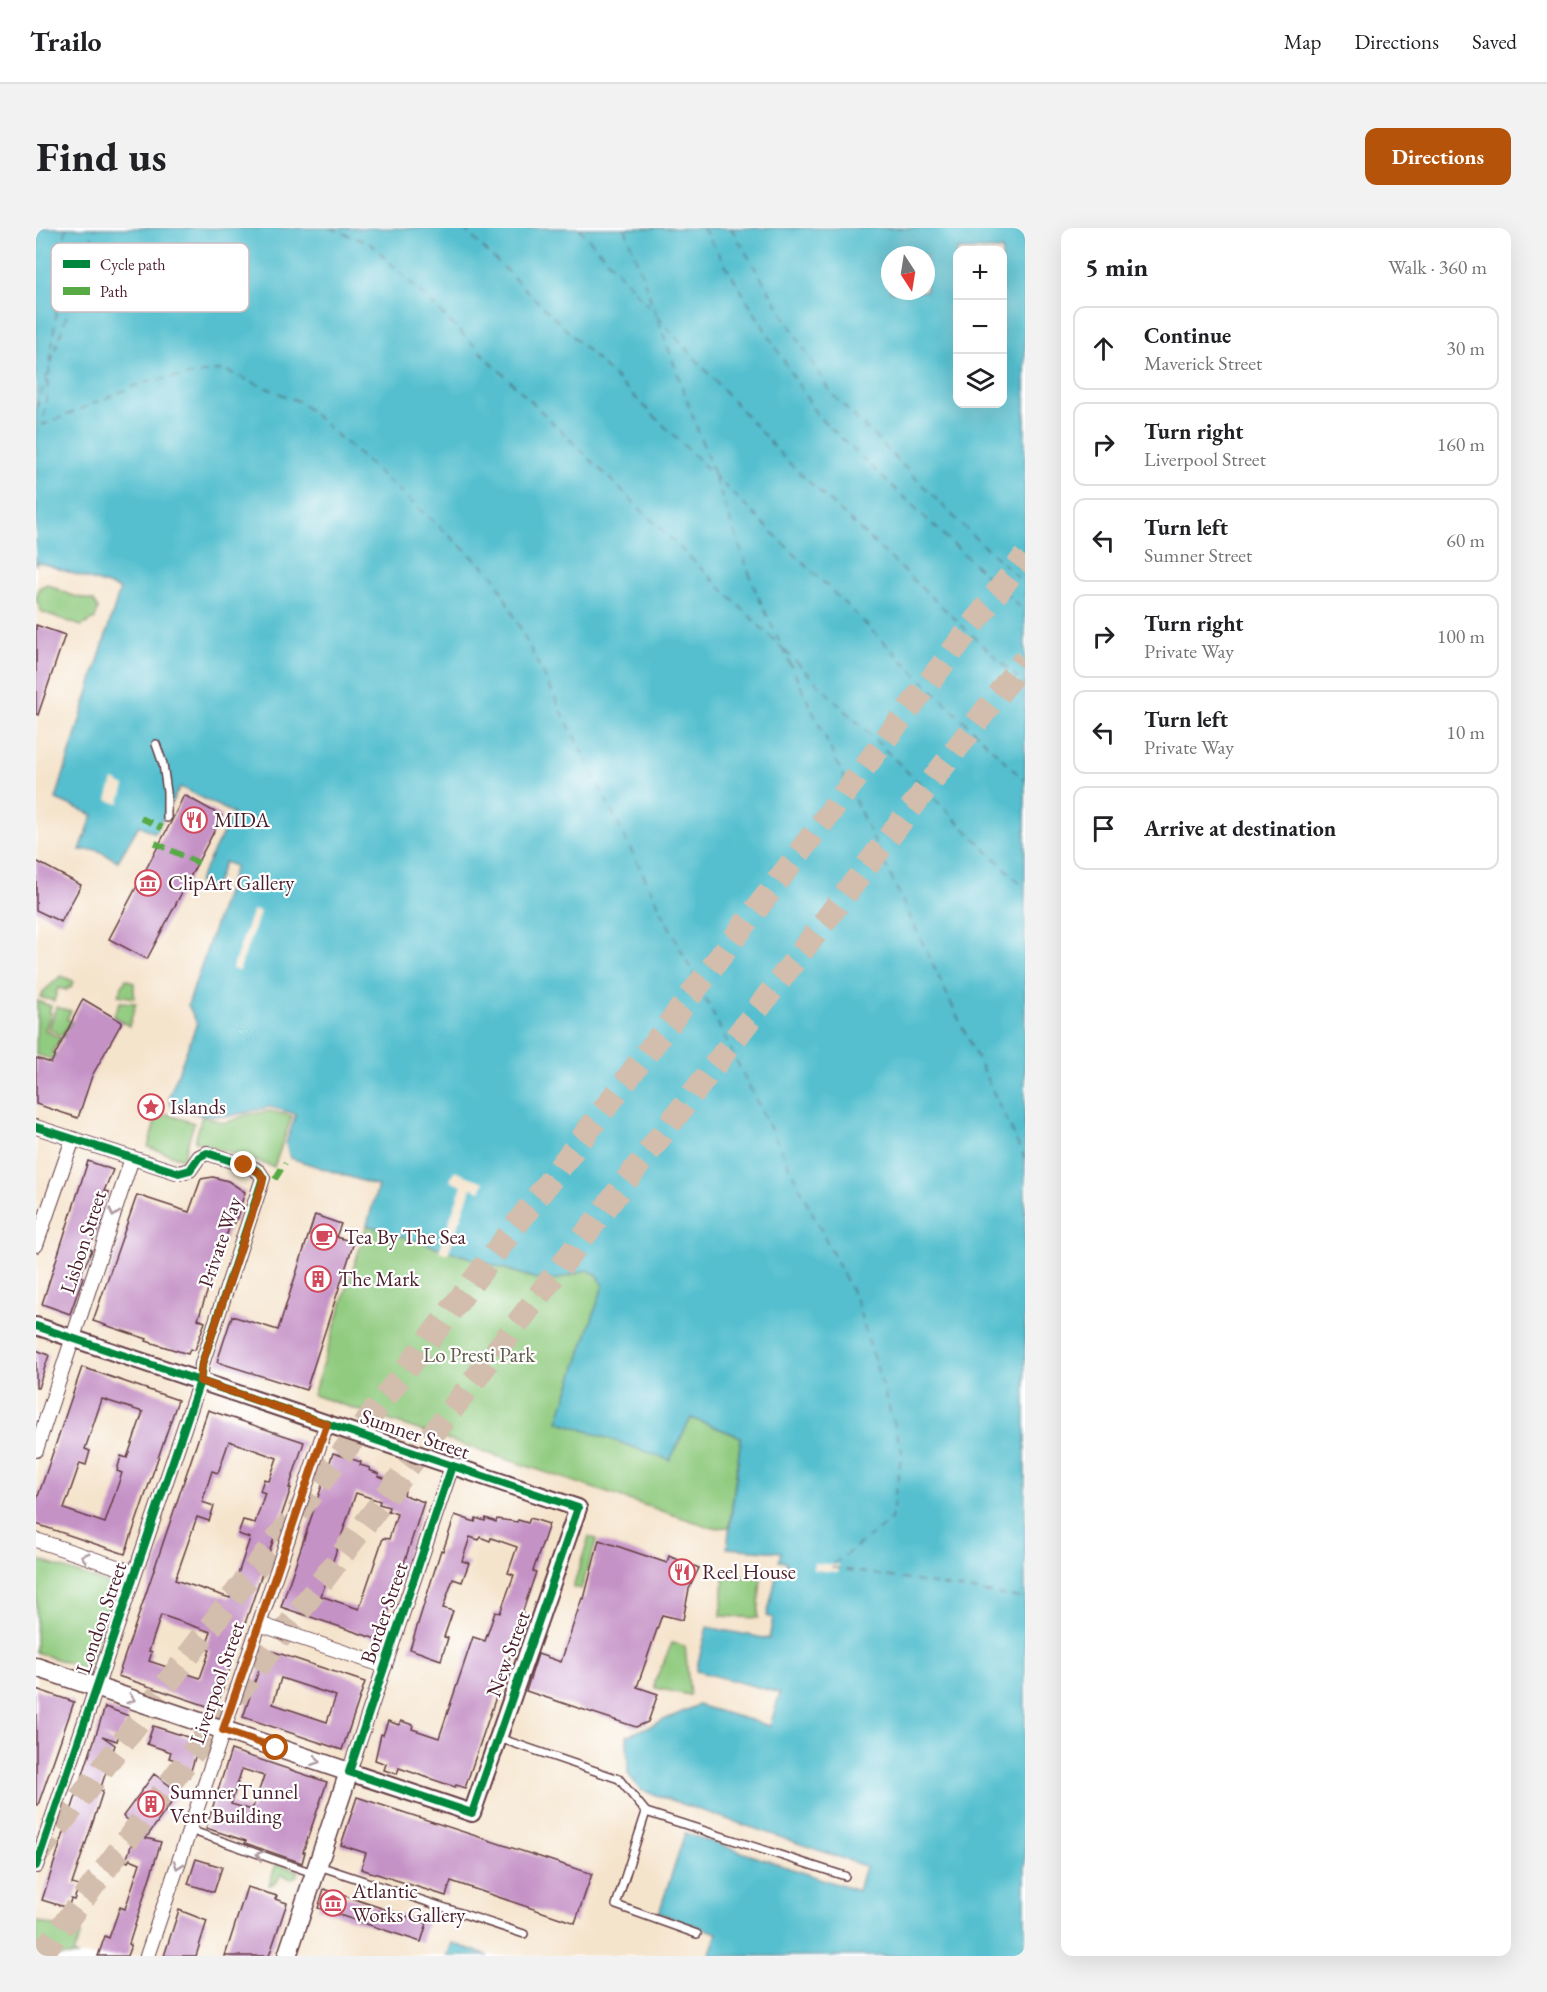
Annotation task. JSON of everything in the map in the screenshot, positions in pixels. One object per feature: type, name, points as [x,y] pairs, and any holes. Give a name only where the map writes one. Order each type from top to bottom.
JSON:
[{"type":"main road","points":[[36,1667],[349,1772]]},
{"type":"main road","name":"Border Street","points":[[287,1956],[349,1772]]},
{"type":"street","points":[[36,1127],[132,1158]]},
{"type":"street","points":[[36,1245],[73,1139]]},
{"type":"street","name":"Private Way","points":[[132,1158],[179,1173],[190,1170],[199,1157],[207,1153],[253,1168],[263,1178],[202,1364],[200,1381]]},
{"type":"street","name":"Lisbon Street","points":[[36,1450],[132,1158]]},
{"type":"street","name":"Sumner Street","points":[[36,1326],[578,1508]]},
{"type":"street","name":"London Street","points":[[36,1866],[200,1381]]},
{"type":"street","name":"Liverpool Street","points":[[147,1956],[327,1424]]},
{"type":"street","name":"Border Street","points":[[349,1772],[453,1466]]},
{"type":"street","name":"New Street","points":[[349,1772],[472,1813],[578,1508]]},
{"type":"street","points":[[36,1540],[135,1573]]},
{"type":"street","points":[[259,1624],[385,1666]]},
{"type":"lane","points":[[156,744],[163,764],[167,792],[167,818]]},
{"type":"lane","points":[[498,1737],[620,1779],[646,1812],[845,1876]]},
{"type":"lane","points":[[646,1812],[616,1905],[697,1935]]},
{"type":"lane","points":[[190,1830],[524,1934]]},
{"type":"green space","points":[[47,584],[70,595],[94,601],[98,609],[95,619],[81,626],[42,612],[36,600],[39,588]]},
{"type":"green space","points":[[61,976],[73,981],[71,988],[68,987],[67,990],[58,988],[54,1001],[40,997],[46,989]]},
{"type":"green space","points":[[126,979],[134,983],[134,998],[118,995]]},
{"type":"green space","points":[[37,1001],[51,1006],[45,1030],[61,1039],[52,1052],[56,1055],[53,1059],[36,1055]]},
{"type":"green space","points":[[120,1002],[136,1003],[129,1026],[113,1016]]},
{"type":"green space","points":[[56,1007],[71,1011],[67,1019],[72,1022],[63,1033],[66,1034],[64,1037],[49,1029]]},
{"type":"green space","points":[[270,1111],[292,1116],[274,1167],[195,1141],[202,1116],[225,1123],[246,1115]]},
{"type":"green space","points":[[167,1114],[194,1123],[183,1159],[148,1147],[155,1122]]},
{"type":"green space","name":"Lo Presti Park","points":[[367,1225],[537,1279],[569,1276],[586,1270],[597,1274],[603,1285],[600,1295],[691,1418],[741,1437],[729,1527],[713,1528],[313,1395]]},
{"type":"green space","points":[[589,1537],[597,1539],[581,1589],[573,1587]]},
{"type":"green space","points":[[36,1559],[115,1586],[88,1670],[36,1652]]},
{"type":"green space","points":[[724,1577],[761,1577],[758,1618],[721,1616]]},
{"type":"green space","points":[[672,1643],[685,1646],[690,1695],[655,1688],[655,1681]]},
{"type":"green space","points":[[276,1864],[299,1871],[297,1876],[291,1879],[282,1874],[274,1884],[269,1885]]},
{"type":"green space","points":[[36,1921],[81,1934],[73,1954],[78,1956],[36,1956]]},
{"type":"water","points":[[36,228],[1025,228],[1025,1956],[709,1956],[717,1933],[659,1913],[685,1833],[858,1891],[865,1866],[641,1790],[628,1774],[627,1736],[698,1705],[770,1726],[780,1693],[696,1671],[707,1627],[769,1639],[773,1618],[767,1616],[778,1569],[785,1569],[787,1562],[779,1561],[781,1552],[727,1548],[741,1437],[691,1418],[670,1460],[558,1421],[603,1285],[597,1274],[586,1270],[552,1281],[537,1279],[367,1225],[378,1186],[290,1158],[286,1143],[296,1114],[270,1107],[230,1116],[200,1115],[171,1105],[169,1097],[197,1023],[188,1005],[235,866],[224,862],[213,892],[198,882],[233,813],[180,787],[155,833],[139,825],[118,861],[97,850],[80,850],[93,815],[56,799],[120,589],[38,562],[36,565]]},
{"type":"water","points":[[452,1943],[489,1956],[447,1956]]},
{"type":"pier","points":[[113,780],[125,786],[119,804],[107,800]]},
{"type":"pier","points":[[253,910],[260,912],[239,971],[232,969]]},
{"type":"pier","points":[[454,1171],[484,1182],[480,1191],[471,1188],[448,1254],[439,1251],[462,1185],[450,1181]]},
{"type":"pier","points":[[814,1563],[839,1565],[838,1572],[813,1570]]},
{"type":"building","points":[[36,625],[65,635],[38,715],[36,714]]},
{"type":"building","points":[[184,795],[222,816],[147,959],[109,939]]},
{"type":"building","points":[[36,861],[81,885],[61,922],[36,910]]},
{"type":"building","points":[[83,999],[122,1022],[92,1076],[78,1118],[36,1104],[36,1058],[51,1063]]},
{"type":"building","points":[[88,1161],[113,1170],[104,1191],[109,1192],[98,1220],[102,1221],[89,1248],[92,1250],[80,1276],[83,1277],[70,1314],[42,1304]]},
{"type":"building","points":[[213,1177],[228,1181],[245,1192],[235,1223],[231,1222],[198,1319],[205,1322],[195,1350],[190,1349],[188,1354],[93,1321],[137,1195],[189,1212],[201,1179]]},
{"type":"building","name":"The Mark","points":[[315,1215],[341,1224],[336,1237],[354,1242],[306,1390],[217,1362],[232,1316],[278,1330]]},
{"type":"building","points":[[36,1350],[49,1355],[38,1388],[36,1388]]},
{"type":"building","points":[[82,1367],[178,1400],[125,1554],[36,1524],[36,1502]],"holes":[[[102,1399],[143,1412],[127,1458],[121,1456],[117,1471],[122,1473],[105,1523],[64,1509],[80,1463],[86,1465],[90,1451],[85,1449]]]},
{"type":"building","points":[[208,1410],[304,1442],[289,1488],[291,1488],[216,1709],[118,1676]],"holes":[[[229,1441],[277,1458],[269,1481],[264,1479],[260,1491],[265,1493],[255,1523],[243,1520],[238,1534],[250,1538],[230,1598],[175,1580],[197,1517],[209,1521],[214,1506],[202,1502],[212,1471],[218,1473]],[[161,1615],[211,1632],[205,1649],[210,1650],[200,1678],[149,1661],[152,1652],[149,1651]]]},
{"type":"building","points":[[333,1453],[361,1462],[360,1465],[370,1468],[369,1470],[379,1474],[378,1476],[387,1479],[386,1482],[405,1491],[404,1495],[424,1502],[379,1640],[281,1607]],"holes":[[[356,1493],[380,1501],[379,1504],[389,1507],[388,1511],[397,1514],[389,1539],[383,1538],[359,1609],[321,1596]]]},
{"type":"building","points":[[455,1515],[475,1522],[476,1518],[485,1521],[486,1518],[496,1522],[497,1519],[528,1523],[530,1518],[549,1524],[533,1571],[536,1572],[510,1649],[512,1650],[465,1788],[456,1785],[455,1787],[399,1768],[397,1774],[384,1770],[386,1764],[375,1760],[381,1734],[383,1735],[388,1721],[399,1725],[401,1721],[413,1725],[412,1729],[439,1738],[473,1637],[485,1641],[495,1612],[500,1613],[514,1575],[508,1573],[517,1547],[491,1538],[490,1541],[480,1537],[479,1540],[470,1537],[462,1561],[469,1563],[462,1582],[453,1579],[443,1608],[453,1611],[444,1637],[448,1638],[441,1660],[410,1649],[441,1550],[443,1551]]},
{"type":"building","points":[[599,1540],[667,1563],[669,1556],[699,1568],[689,1589],[683,1620],[662,1615],[637,1687],[658,1694],[648,1722],[636,1727],[526,1691],[538,1654],[561,1662],[582,1598],[584,1599]]},
{"type":"building","points":[[266,1649],[365,1682],[342,1750],[243,1717]],"holes":[[[281,1678],[336,1696],[327,1722],[273,1704]]]},
{"type":"building","points":[[36,1689],[74,1702],[38,1805],[36,1804]]},
{"type":"building","points":[[105,1707],[129,1716],[117,1741],[102,1736],[115,1745],[100,1790],[103,1791],[72,1884],[79,1886],[68,1908],[42,1900]]},
{"type":"building","points":[[153,1726],[200,1741],[189,1777],[175,1772],[179,1761],[169,1758],[171,1752],[147,1744]]},
{"type":"building","points":[[231,1750],[327,1782],[303,1852],[305,1852],[302,1863],[206,1828]],"holes":[[[242,1769],[264,1776],[252,1810],[231,1804]]]},
{"type":"building","points":[[154,1774],[177,1791],[177,1795],[146,1838],[161,1842],[129,1944],[131,1945],[127,1956],[98,1956],[105,1936],[109,1938],[120,1907],[125,1909],[140,1863],[130,1859],[126,1861],[137,1827],[123,1816]]},
{"type":"building","points":[[357,1797],[592,1874],[575,1923],[451,1881],[446,1896],[361,1869],[366,1853],[341,1845]]},
{"type":"building","points":[[196,1859],[222,1867],[214,1892],[188,1884]]},
{"type":"building","points":[[247,1887],[277,1896],[275,1899],[287,1903],[269,1956],[225,1956]]},
{"type":"building","points":[[324,1889],[427,1923],[421,1942],[318,1908]]},
{"type":"building","points":[[179,1910],[207,1921],[196,1956],[164,1956]]},
{"type":"ferry route","points":[[36,291],[38,228]]},
{"type":"ferry route","points":[[64,243],[66,228]]},
{"type":"ferry route","points":[[90,243],[95,228]]},
{"type":"ferry route","points":[[330,228],[371,244],[782,648]]},
{"type":"ferry route","points":[[463,228],[1025,781]]},
{"type":"ferry route","points":[[579,228],[654,312]]},
{"type":"ferry route","points":[[625,228],[756,592],[1025,1159]]},
{"type":"ferry route","points":[[703,228],[817,415],[1025,612]]},
{"type":"ferry route","points":[[731,228],[830,392],[970,533],[1025,584]]},
{"type":"ferry route","points":[[56,312],[43,425],[144,382],[224,370],[300,402],[494,576],[856,1300],[902,1451],[891,1520],[830,1567],[1025,1599]]},
{"type":"ferry route","points":[[51,363],[68,312]]},
{"type":"ferry route","points":[[657,316],[787,461],[1025,685]]},
{"type":"ferry route","points":[[36,409],[48,373]]},
{"type":"ferry route","points":[[785,651],[1025,888]]},
{"type":"tunnel","points":[[36,1856],[1025,556]]},
{"type":"tunnel","points":[[40,1956],[417,1455],[1025,659]]},
{"type":"marked path","points":[[141,818],[162,828]]},
{"type":"marked path","points":[[155,843],[201,864]]},
{"type":"marked path","points":[[275,1179],[285,1163]]},
{"type":"cycle path","points":[[36,1127],[179,1173],[190,1170],[199,1157],[207,1153],[253,1168],[263,1178],[202,1364],[200,1381],[36,1866]]},
{"type":"cycle path","points":[[36,1326],[578,1508],[472,1813],[349,1772],[452,1466]]},
{"type":"place","name":"MIDA","points":[[194,820]]},
{"type":"place","name":"ClipArt Gallery","points":[[148,883]]},
{"type":"place","name":"Islands","points":[[151,1107]]},
{"type":"place","name":"Tea By The Sea","points":[[324,1237]]},
{"type":"place","name":"The Mark","points":[[318,1279]]},
{"type":"place","name":"Reel House","points":[[682,1572]]},
{"type":"place","name":"Sumner Tunnel Vent Building","points":[[151,1804]]},
{"type":"place","name":"Atlantic Works Gallery","points":[[333,1903]]},
{"type":"route","points":[[244,1165],[259,1172],[263,1178],[262,1184],[202,1364],[200,1381],[327,1424],[223,1730],[276,1748]]}]
